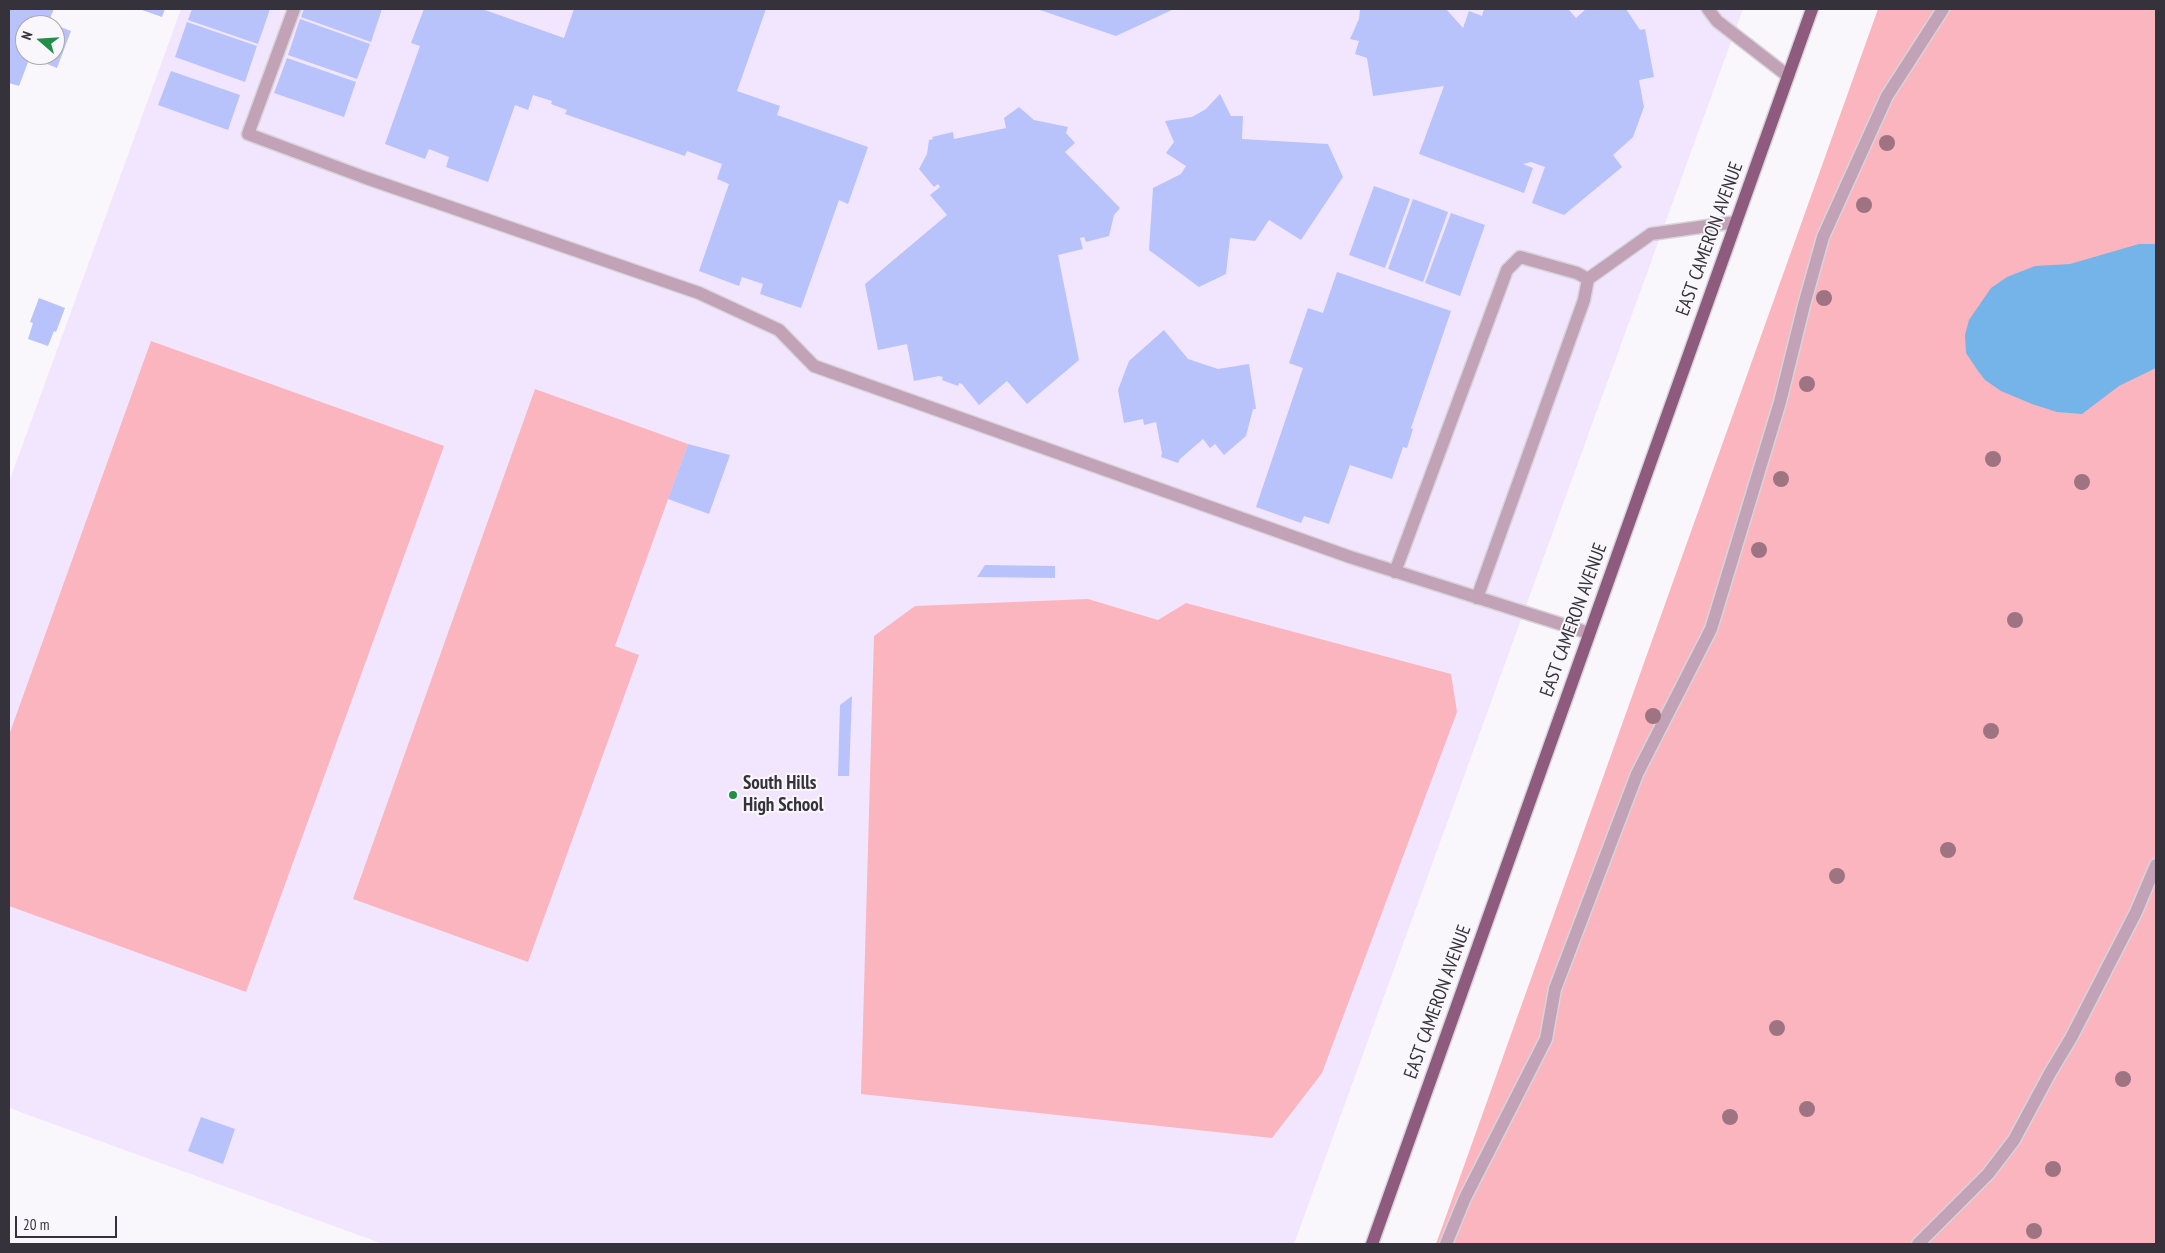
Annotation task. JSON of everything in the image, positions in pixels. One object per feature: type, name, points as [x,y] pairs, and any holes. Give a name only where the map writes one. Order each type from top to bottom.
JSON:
[{"type":"main road","name":"EAST CAMERON AVENUE","points":[[1372,1244],[1812,9]]},
{"type":"lane","points":[[294,9],[248,134],[366,178],[698,293],[779,330],[814,366],[1350,557],[1589,633]]},
{"type":"lane","points":[[1708,9],[1717,21],[1788,76]]},
{"type":"lane","points":[[1446,1244],[1465,1198],[1546,1039],[1555,989],[1637,774],[1711,629],[1780,402],[1823,237],[1887,96],[1943,9]]},
{"type":"lane","points":[[1477,598],[1581,309],[1588,279],[1651,234],[1736,222]]},
{"type":"lane","points":[[1396,572],[1507,270],[1520,256],[1577,273],[1588,279]]},
{"type":"lane","points":[[1918,1244],[1988,1174],[2014,1140],[2050,1072],[2071,1038],[2136,912],[2156,865]]},
{"type":"shaded area","name":"South Hills High School","points":[[181,9],[1743,9],[1294,1244],[383,1244],[9,1108],[9,482]]},
{"type":"shaded area","points":[[1878,9],[2156,9],[2156,1244],[1436,1244]]},
{"type":"shaded area","points":[[151,341],[444,446],[246,992],[9,906],[9,735]]},
{"type":"shaded area","points":[[535,389],[688,444],[615,646],[639,655],[528,962],[353,899]]},
{"type":"shaded area","points":[[1088,599],[1158,620],[1186,603],[1451,674],[1457,712],[1322,1073],[1272,1138],[861,1094],[874,636],[915,606]]},
{"type":"water","points":[[2139,244],[2156,244],[2156,368],[2119,386],[2082,414],[2057,412],[2032,404],[2001,391],[1985,380],[1966,353],[1965,335],[1969,320],[1991,288],[2007,277],[2035,266],[2070,264]]},
{"type":"building","points":[[9,9],[54,9],[51,15],[15,15],[15,65],[27,65],[19,86],[9,83]]},
{"type":"building","points":[[139,9],[165,9],[162,17]]},
{"type":"building","points":[[192,9],[270,9],[258,44],[188,20]]},
{"type":"building","points":[[304,9],[382,9],[371,42],[301,17]]},
{"type":"building","points":[[424,9],[482,9],[564,38],[574,9],[766,9],[737,91],[780,106],[777,115],[868,147],[848,204],[839,200],[801,308],[760,294],[763,284],[742,277],[739,286],[699,271],[729,184],[717,179],[722,164],[687,151],[685,156],[565,114],[567,110],[551,104],[552,101],[533,95],[528,110],[515,105],[488,182],[446,167],[449,157],[429,149],[425,159],[385,144],[420,46],[411,43]]},
{"type":"building","points":[[1037,9],[1174,9],[1116,36]]},
{"type":"building","points":[[1360,9],[1446,9],[1463,28],[1469,11],[1482,16],[1484,9],[1568,9],[1576,18],[1586,9],[1626,9],[1640,30],[1645,29],[1654,77],[1639,80],[1644,107],[1633,137],[1613,155],[1622,167],[1564,215],[1532,203],[1545,167],[1531,162],[1523,164],[1533,168],[1524,193],[1419,154],[1444,86],[1373,96],[1367,58],[1355,54],[1359,41],[1350,39],[1359,19]]},
{"type":"building","points":[[300,19],[370,44],[357,79],[288,55]]},
{"type":"building","points":[[187,22],[257,46],[245,82],[175,57]]},
{"type":"building","points":[[65,29],[71,31],[65,47]]},
{"type":"building","points":[[287,58],[356,82],[344,117],[274,93]]},
{"type":"building","points":[[171,71],[240,95],[228,130],[158,105]]},
{"type":"building","points":[[1220,94],[1231,116],[1243,116],[1242,139],[1328,144],[1343,177],[1301,240],[1269,220],[1255,241],[1230,238],[1226,274],[1199,287],[1149,250],[1153,188],[1181,174],[1186,166],[1166,153],[1174,142],[1165,121],[1192,117],[1206,109]]},
{"type":"building","points":[[1019,107],[1034,120],[1068,127],[1066,133],[1075,143],[1065,152],[1120,208],[1114,215],[1109,236],[1086,242],[1084,237],[1080,238],[1083,249],[1058,255],[1079,360],[1027,404],[1007,381],[979,405],[962,384],[959,383],[958,386],[942,380],[943,377],[939,376],[914,381],[907,344],[878,350],[865,284],[947,215],[930,195],[940,187],[938,184],[934,187],[919,169],[927,154],[929,140],[933,139],[932,137],[953,132],[954,139],[1006,128],[1004,118]]},
{"type":"building","points":[[1374,186],[1410,199],[1385,268],[1349,255]]},
{"type":"building","points":[[1413,199],[1448,212],[1423,282],[1388,269]]},
{"type":"building","points":[[1451,213],[1485,225],[1460,296],[1425,283]]},
{"type":"building","points":[[1337,272],[1451,311],[1411,428],[1413,429],[1407,448],[1403,447],[1392,479],[1350,465],[1329,524],[1304,516],[1301,523],[1256,507],[1303,368],[1289,363],[1308,308],[1323,313]]},
{"type":"building","points":[[39,298],[65,308],[56,332],[54,331],[48,346],[28,339],[33,323],[30,322]]},
{"type":"building","points":[[1164,330],[1188,359],[1218,369],[1249,364],[1256,409],[1253,409],[1246,436],[1224,455],[1215,444],[1210,448],[1203,439],[1180,459],[1178,463],[1161,457],[1162,453],[1156,422],[1144,425],[1143,419],[1124,423],[1118,390],[1129,361]]},
{"type":"building","points":[[688,444],[730,455],[709,514],[668,499]]},
{"type":"building","points":[[985,565],[1055,566],[1055,578],[977,577]]},
{"type":"building","points":[[852,696],[849,776],[838,776],[840,705]]},
{"type":"building","points":[[201,1117],[235,1129],[223,1164],[188,1151]]},
{"type":"place","name":"South Hills High School","points":[[733,795]]}]
